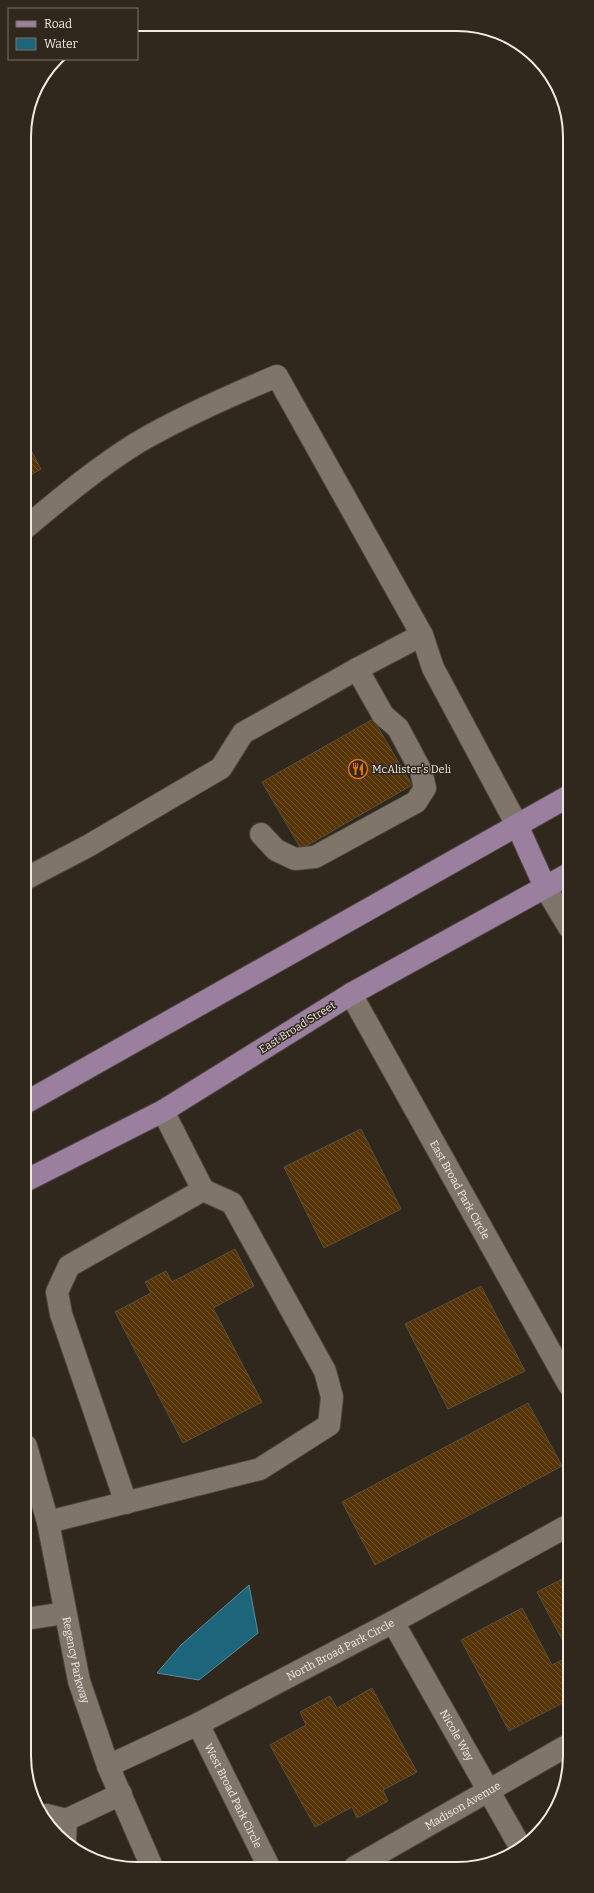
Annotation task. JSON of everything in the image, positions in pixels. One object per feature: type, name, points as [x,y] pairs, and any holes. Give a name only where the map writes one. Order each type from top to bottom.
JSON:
[{"type":"main road","points":[[31,1100],[563,799]]},
{"type":"main road","points":[[517,826],[545,887]]},
{"type":"main road","name":"East Broad Street","points":[[31,1178],[163,1111],[351,994],[563,877]]},
{"type":"street","points":[[31,523],[65,494],[136,444],[206,406],[277,376],[422,635],[433,668],[517,826]]},
{"type":"street","points":[[31,876],[88,846],[221,768],[243,733],[357,669],[422,635]]},
{"type":"street","points":[[262,834],[276,850],[295,859],[316,857],[416,802],[425,788],[421,771],[398,728],[383,715],[357,669]]},
{"type":"street","points":[[545,887],[563,917]]},
{"type":"street","name":"East Broad Park Circle","points":[[351,994],[563,1374]]},
{"type":"street","points":[[48,1522],[260,1469],[329,1425],[332,1397],[325,1372],[232,1203],[203,1190],[163,1111]]},
{"type":"street","points":[[126,1503],[61,1314],[57,1292],[69,1266],[203,1190]]},
{"type":"street","name":"Regency Parkway","points":[[31,1463],[48,1522],[79,1681],[108,1766],[150,1862]]},
{"type":"street","name":"North Broad Park Circle","points":[[108,1766],[198,1724],[393,1622],[563,1529]]},
{"type":"street","points":[[31,1618],[65,1613]]},
{"type":"street","name":"Nicole Way","points":[[393,1622],[518,1842]]},
{"type":"street","name":"West Broad Park Circle","points":[[198,1724],[267,1862]]},
{"type":"street","name":"Madison Avenue","points":[[364,1862],[563,1748]]},
{"type":"street","points":[[59,1825],[121,1794]]},
{"type":"water","points":[[249,1585],[258,1633],[199,1680],[157,1673],[181,1645]]},
{"type":"building","points":[[31,450],[41,469],[31,475]]},
{"type":"building","points":[[373,719],[412,785],[301,849],[262,782]]},
{"type":"building","points":[[361,1129],[401,1209],[324,1248],[284,1167]]},
{"type":"building","points":[[235,1249],[254,1286],[213,1308],[262,1402],[183,1443],[115,1312],[151,1293],[145,1282],[166,1271],[172,1282]]},
{"type":"building","points":[[481,1286],[525,1371],[448,1409],[405,1324]]},
{"type":"building","points":[[528,1403],[562,1466],[375,1565],[342,1502]]},
{"type":"building","points":[[563,1579],[563,1641],[537,1592]]},
{"type":"building","points":[[522,1608],[552,1665],[563,1660],[563,1703],[509,1731],[461,1640]]},
{"type":"building","points":[[372,1688],[417,1772],[383,1790],[388,1801],[357,1818],[352,1807],[315,1827],[270,1745],[306,1725],[300,1712],[330,1696],[337,1708]]},
{"type":"place","name":"McAlister's Deli","points":[[358,769]]}]
